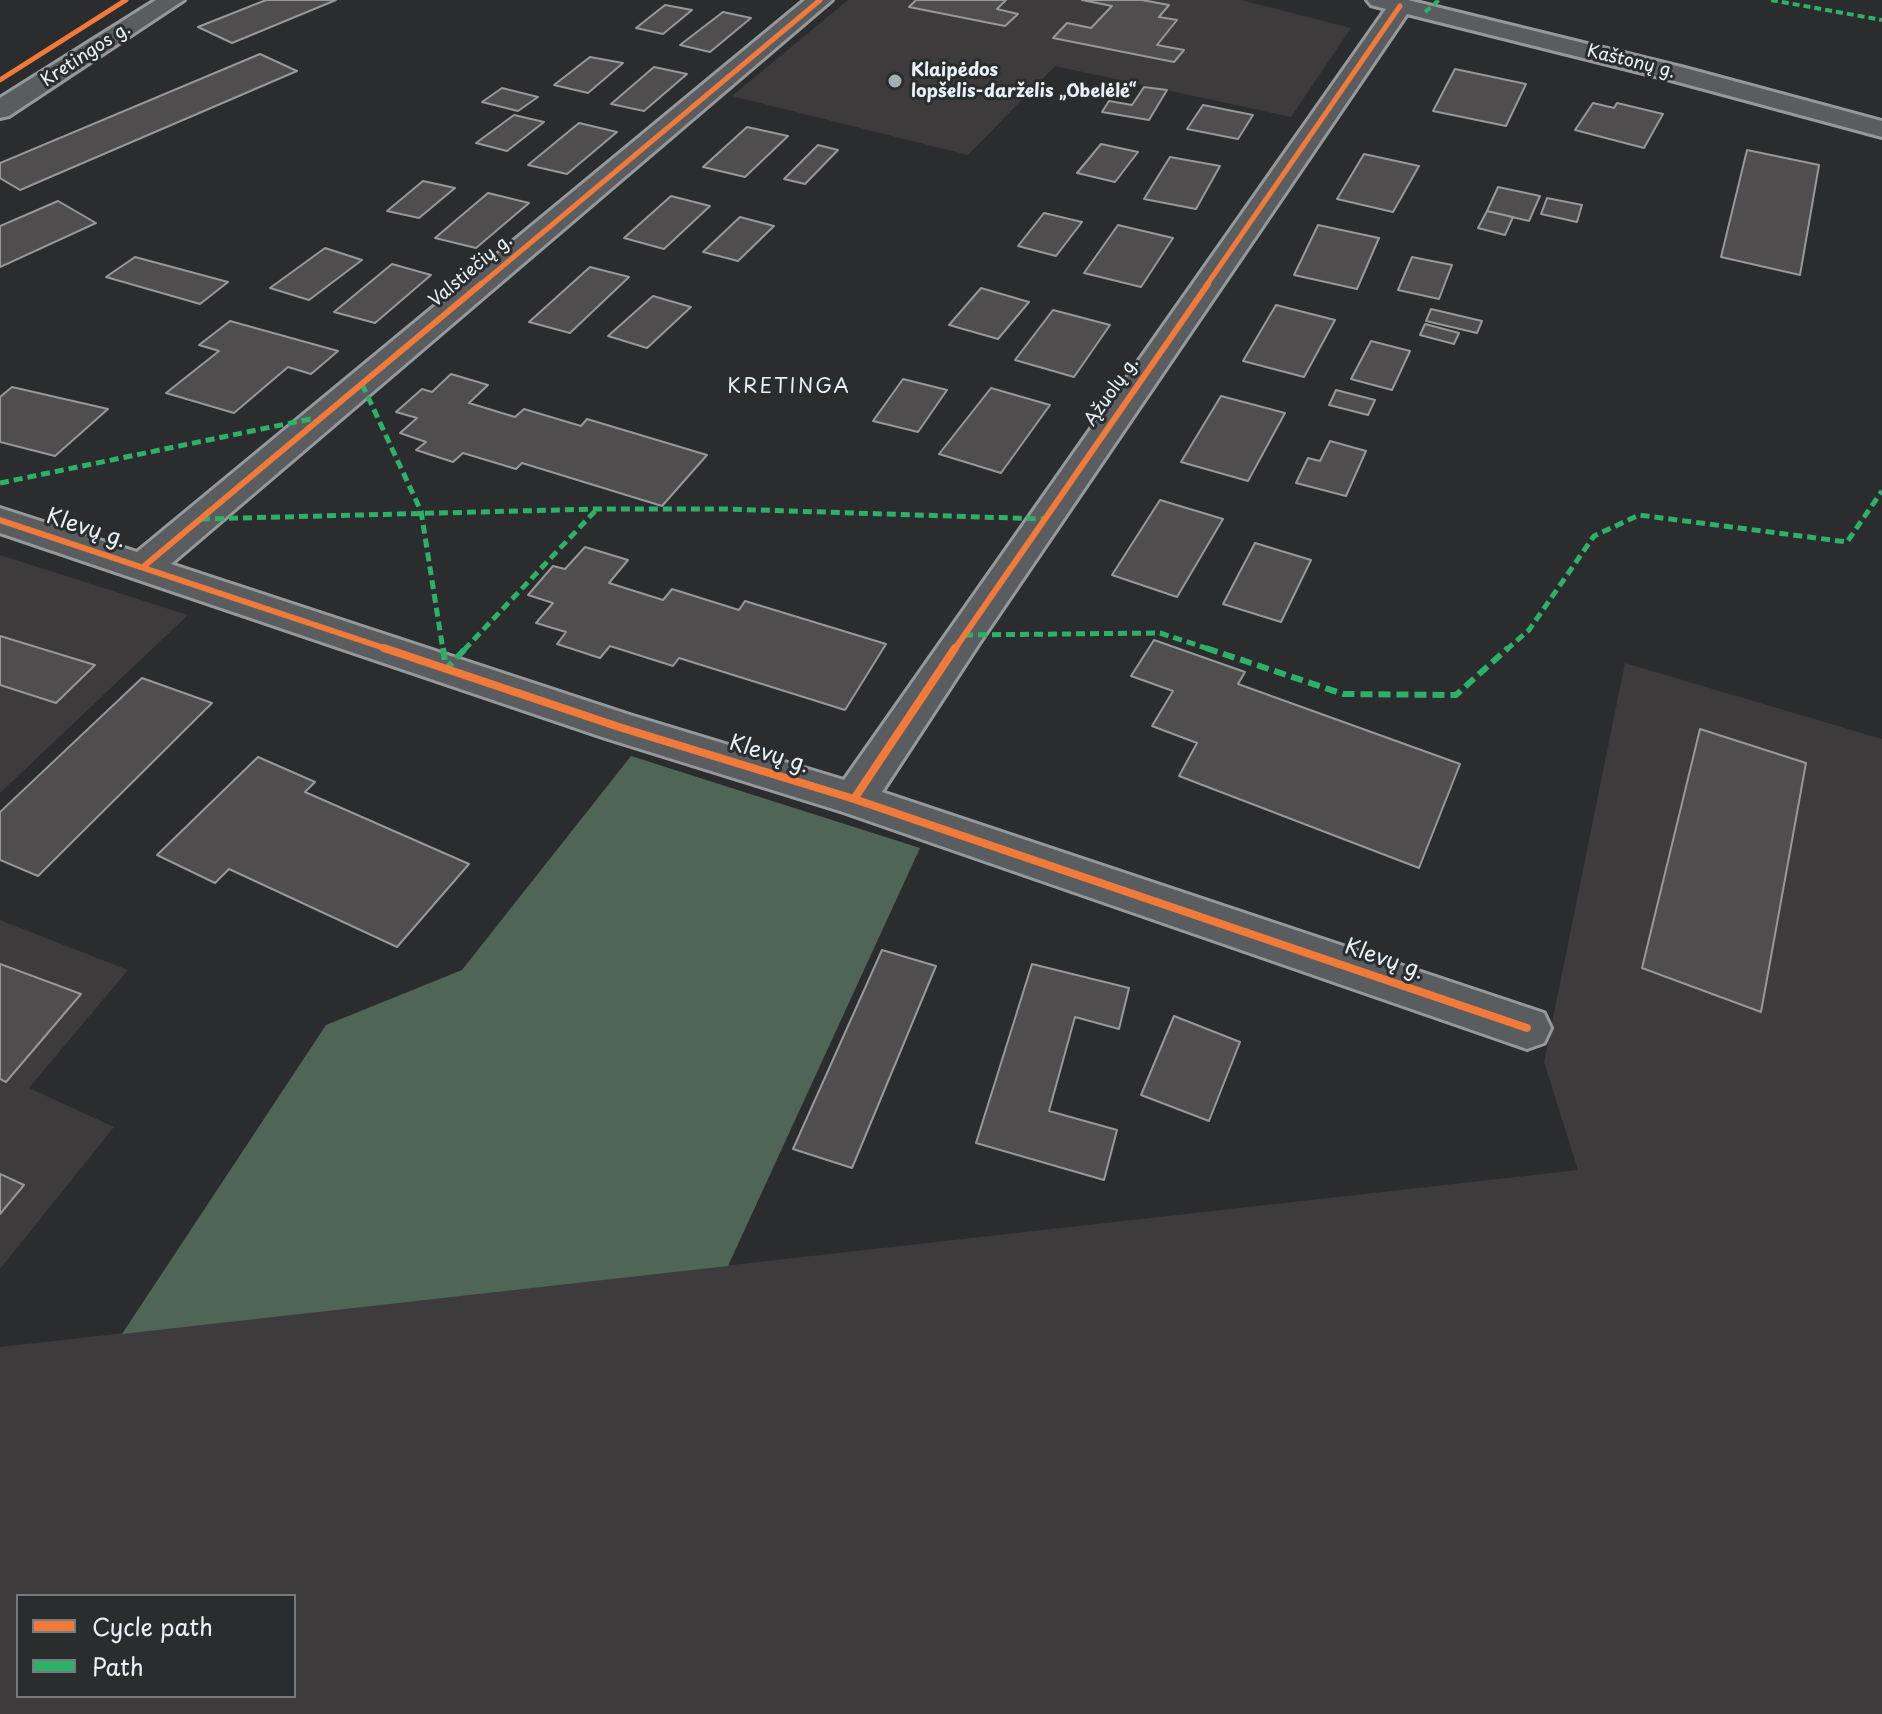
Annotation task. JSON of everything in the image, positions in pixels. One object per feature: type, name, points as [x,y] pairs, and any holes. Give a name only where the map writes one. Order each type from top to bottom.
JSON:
[{"type":"street","name":"Kretingos g.","points":[[0,110],[172,0]]},
{"type":"street","name":"Valstiečių g.","points":[[143,567],[820,0]]},
{"type":"street","name":"Kaštonų g.","points":[[1390,3],[1676,73],[1882,129]]},
{"type":"street","name":"Ąžuolų g.","points":[[854,799],[1390,3]]},
{"type":"street","name":"Klevų g.","points":[[0,520],[619,727],[854,799],[1527,1028]]},
{"type":"shaded area","name":"Klaipėdos lopšelis-darželis „Obelėlė“","points":[[848,0],[1241,0],[1351,28],[1291,117],[1055,66],[968,155],[732,96]]},
{"type":"shaded area","points":[[0,555],[188,615],[0,793]]},
{"type":"shaded area","points":[[1625,663],[1882,739],[1882,1714],[0,1714],[0,1347],[1578,1170],[1544,1062]]},
{"type":"shaded area","points":[[0,920],[128,970],[29,1088],[114,1127],[0,1269]]},
{"type":"green space","points":[[631,756],[920,848],[728,1266],[122,1334],[326,1025],[462,970]]},
{"type":"building","points":[[266,0],[336,0],[232,43],[198,27]]},
{"type":"building","points":[[916,0],[1006,0],[997,9],[1018,14],[1005,26],[909,7]]},
{"type":"building","points":[[1082,0],[1142,0],[1169,5],[1159,17],[1177,20],[1157,45],[1184,50],[1174,62],[1053,38],[1067,23],[1091,28],[1112,6]]},
{"type":"building","points":[[665,5],[692,10],[663,34],[636,28]]},
{"type":"building","points":[[723,12],[751,18],[710,52],[680,45]]},
{"type":"building","points":[[260,54],[297,71],[20,190],[0,178],[0,163]]},
{"type":"building","points":[[590,57],[623,63],[588,93],[554,85]]},
{"type":"building","points":[[654,67],[687,74],[644,111],[611,104]]},
{"type":"building","points":[[1455,69],[1526,84],[1506,126],[1433,111]]},
{"type":"building","points":[[1144,87],[1167,90],[1149,120],[1102,112],[1109,101],[1132,105]]},
{"type":"building","points":[[502,88],[538,97],[518,111],[482,102]]},
{"type":"building","points":[[1593,103],[1614,108],[1617,103],[1663,114],[1644,148],[1575,130]]},
{"type":"building","points":[[1203,105],[1253,115],[1238,139],[1187,129]]},
{"type":"building","points":[[514,115],[544,122],[507,151],[476,143]]},
{"type":"building","points":[[579,123],[617,132],[567,174],[528,165]]},
{"type":"building","points":[[747,127],[788,136],[745,177],[703,167]]},
{"type":"building","points":[[1101,144],[1138,152],[1115,182],[1077,173]]},
{"type":"building","points":[[818,145],[838,150],[805,184],[784,179]]},
{"type":"building","points":[[1747,150],[1819,165],[1800,275],[1721,257]]},
{"type":"building","points":[[1364,154],[1419,166],[1393,212],[1337,199]]},
{"type":"building","points":[[1170,157],[1220,166],[1196,209],[1144,199]]},
{"type":"building","points":[[423,181],[455,188],[419,218],[387,211]]},
{"type":"building","points":[[1498,187],[1540,196],[1529,221],[1487,211]]},
{"type":"building","points":[[488,193],[529,203],[476,248],[435,238]]},
{"type":"building","points":[[671,196],[710,206],[664,249],[624,238]]},
{"type":"building","points":[[1547,198],[1582,205],[1577,222],[1541,214]]},
{"type":"building","points":[[58,201],[96,223],[0,267],[0,226]]},
{"type":"building","points":[[1487,211],[1513,217],[1505,235],[1478,228]]},
{"type":"building","points":[[1044,213],[1082,222],[1056,256],[1018,246]]},
{"type":"building","points":[[740,217],[774,226],[738,261],[703,252]]},
{"type":"building","points":[[1118,225],[1173,238],[1141,287],[1084,273]]},
{"type":"building","points":[[1318,225],[1379,238],[1357,289],[1294,275]]},
{"type":"building","points":[[325,248],[362,260],[309,300],[270,288]]},
{"type":"building","points":[[135,257],[228,282],[200,304],[106,277]]},
{"type":"building","points":[[1412,257],[1452,265],[1439,299],[1398,290]]},
{"type":"building","points":[[392,264],[431,275],[375,323],[334,312]]},
{"type":"building","points":[[590,267],[629,277],[570,333],[529,322]]},
{"type":"building","points":[[981,288],[1029,302],[998,339],[949,325]]},
{"type":"building","points":[[653,296],[691,307],[647,348],[608,336]]},
{"type":"building","points":[[1276,305],[1335,320],[1304,377],[1243,361]]},
{"type":"building","points":[[1431,309],[1482,321],[1477,333],[1426,321]]},
{"type":"building","points":[[1053,310],[1110,325],[1074,377],[1015,360]]},
{"type":"building","points":[[230,321],[338,351],[311,374],[288,367],[234,413],[166,393],[219,351],[199,345]]},
{"type":"building","points":[[1425,324],[1459,333],[1454,344],[1420,335]]},
{"type":"building","points":[[1371,341],[1410,351],[1392,390],[1351,379]]},
{"type":"building","points":[[451,374],[488,385],[469,403],[515,417],[524,409],[581,426],[587,419],[707,455],[662,506],[522,463],[516,469],[463,453],[453,462],[416,450],[426,442],[400,433],[417,418],[396,412],[422,389],[432,392]]},
{"type":"building","points":[[903,379],[947,390],[918,432],[873,421]]},
{"type":"building","points":[[12,387],[108,409],[55,456],[0,442],[0,397]]},
{"type":"building","points":[[991,388],[1050,405],[1001,473],[939,454]]},
{"type":"building","points":[[1336,390],[1375,400],[1368,415],[1329,405]]},
{"type":"building","points":[[1221,396],[1285,413],[1248,481],[1181,462]]},
{"type":"building","points":[[1330,441],[1366,451],[1346,496],[1296,483],[1308,458],[1320,461]]},
{"type":"building","points":[[1160,500],[1223,519],[1177,597],[1112,575]]},
{"type":"building","points":[[1255,543],[1311,560],[1281,622],[1223,604]]},
{"type":"building","points":[[585,547],[628,560],[609,583],[663,600],[672,589],[739,610],[745,601],[886,644],[845,710],[679,658],[673,666],[610,646],[600,658],[557,644],[566,632],[536,623],[553,603],[528,595],[553,566],[565,569]]},
{"type":"building","points":[[0,636],[95,665],[56,703],[0,685]]},
{"type":"building","points":[[1154,640],[1245,672],[1238,684],[1460,764],[1419,868],[1179,776],[1197,743],[1152,726],[1173,691],[1131,676]]},
{"type":"building","points":[[142,678],[212,703],[38,876],[0,860],[0,812]]},
{"type":"building","points":[[1700,729],[1806,763],[1761,1012],[1642,968]]},
{"type":"building","points":[[258,757],[315,782],[305,792],[469,864],[397,947],[229,869],[215,883],[157,855]]},
{"type":"building","points":[[882,950],[936,966],[852,1168],[793,1149]]},
{"type":"building","points":[[0,964],[81,994],[6,1082],[0,1079]]},
{"type":"building","points":[[1032,964],[1129,988],[1119,1029],[1075,1017],[1049,1111],[1117,1130],[1104,1180],[976,1143]]},
{"type":"building","points":[[1174,1016],[1240,1042],[1209,1121],[1141,1095]]},
{"type":"building","points":[[0,1174],[24,1185],[0,1214]]},
{"type":"marked path","points":[[1425,12],[1439,0]]},
{"type":"marked path","points":[[1771,0],[1882,20]]},
{"type":"marked path","points":[[362,384],[421,511],[446,669],[597,509]]},
{"type":"marked path","points":[[0,483],[315,418]]},
{"type":"marked path","points":[[964,635],[1160,633],[1343,694],[1456,695],[1529,630],[1594,536],[1639,515],[1847,542],[1882,491]]},
{"type":"marked path","points":[[201,519],[597,509],[727,509],[1044,519]]},
{"type":"cycle path","points":[[0,80],[126,0]]},
{"type":"cycle path","points":[[143,567],[820,0]]},
{"type":"cycle path","points":[[854,799],[964,635],[1400,6]]},
{"type":"cycle path","points":[[0,520],[619,727],[854,799],[1527,1028]]},
{"type":"place","name":"Klaipėdos lopšelis-darželis „Obelėlė“","points":[[895,81]]},
{"type":"district","name":"KRETINGA","points":[[789,387]]}]
